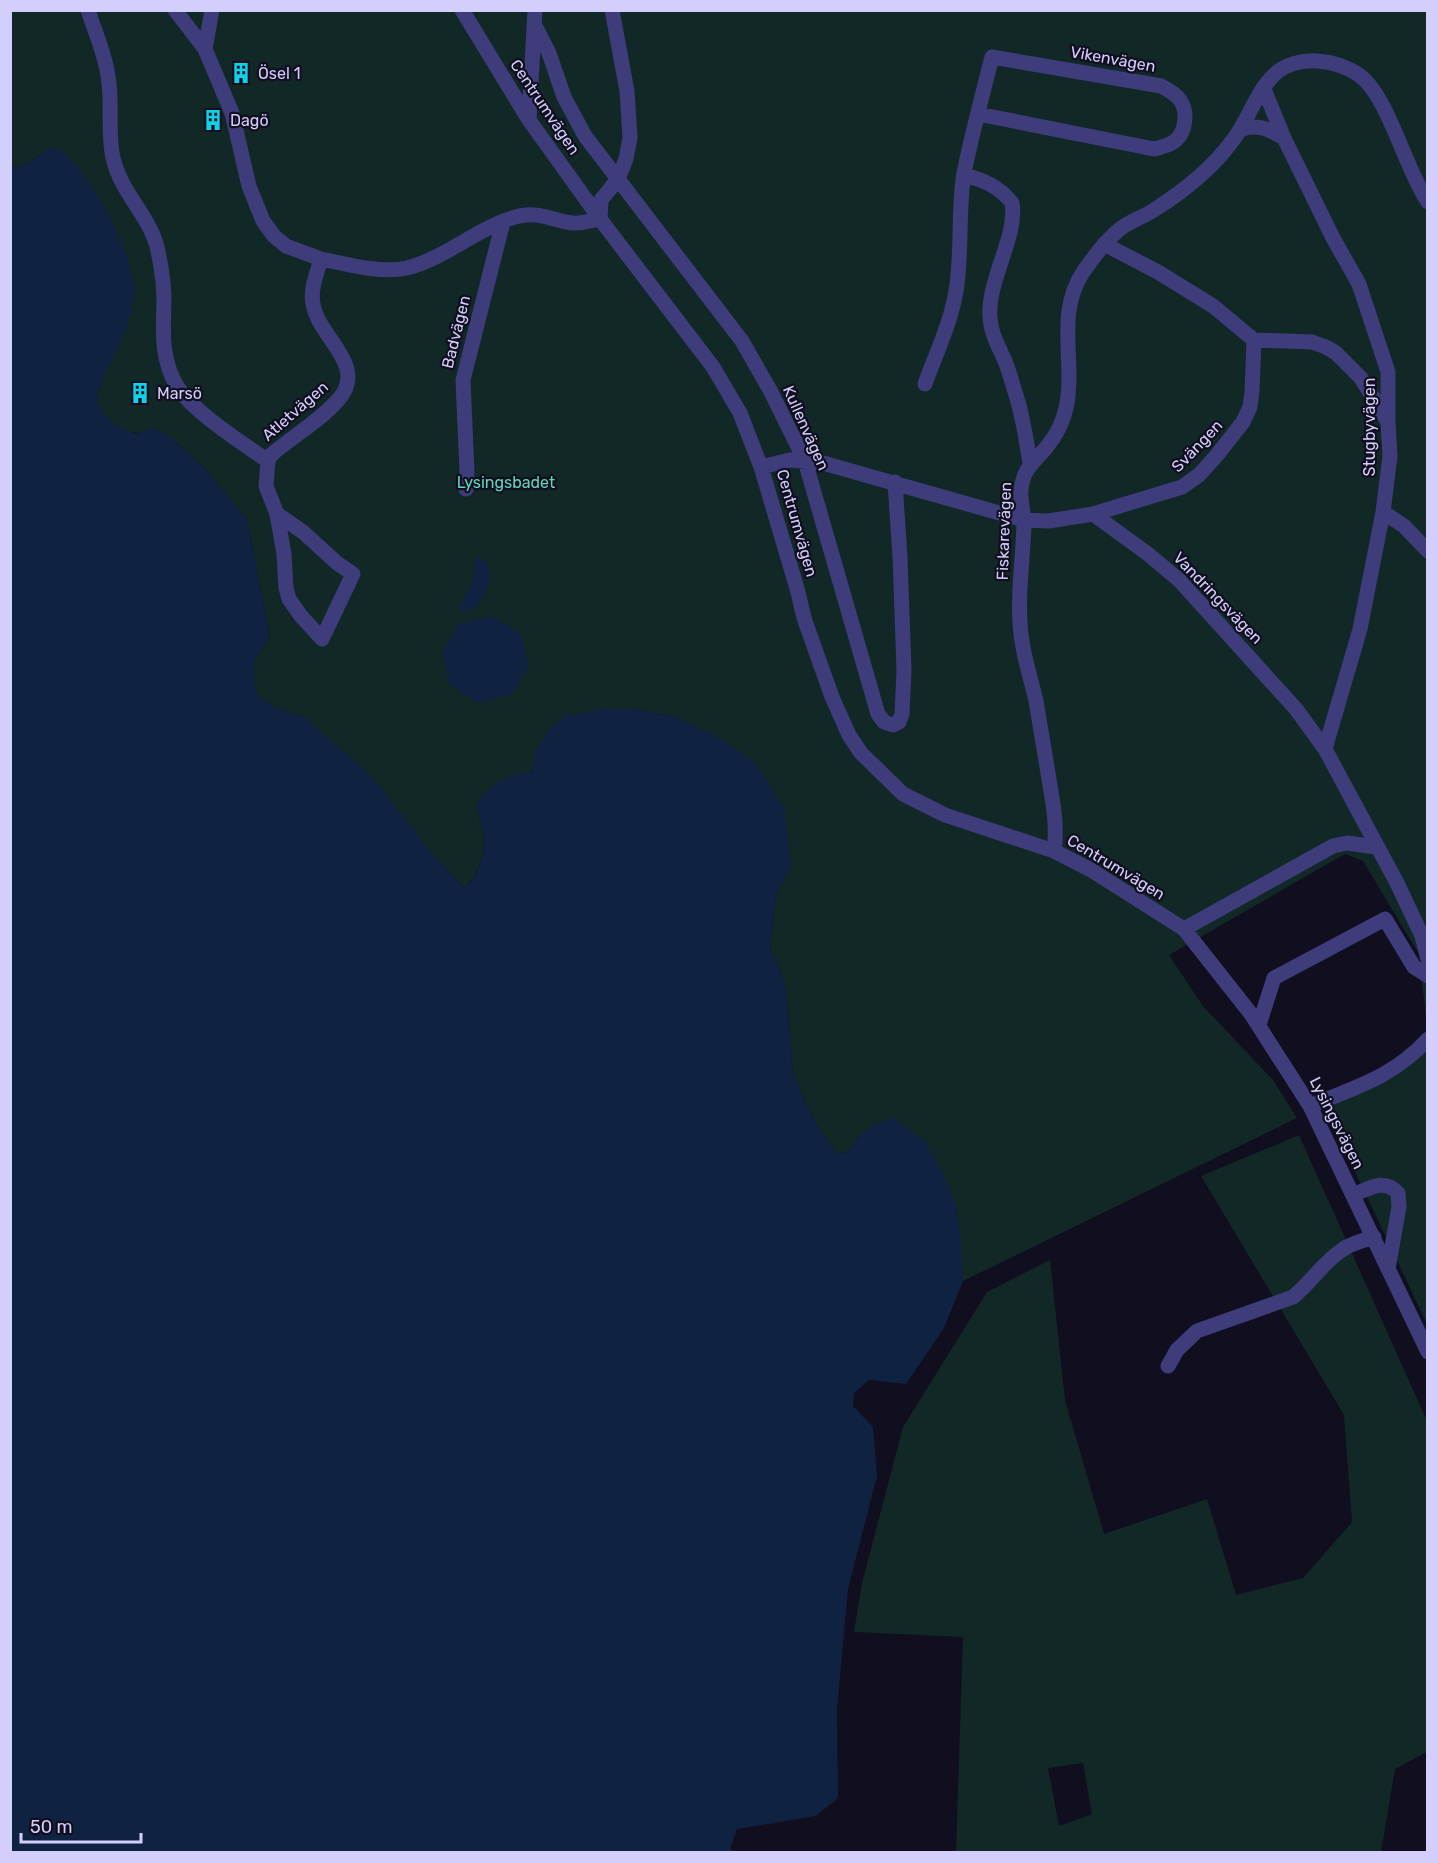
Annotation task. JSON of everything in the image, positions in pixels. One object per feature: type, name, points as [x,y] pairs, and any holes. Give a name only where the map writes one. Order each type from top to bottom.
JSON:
[{"type":"street","name":"Atletvägen","points":[[88,10],[109,76],[110,135],[113,159],[124,188],[150,227],[157,247],[164,299],[162,333],[166,362],[176,385],[189,402],[268,461],[271,455],[340,398],[346,388],[348,370],[343,357],[317,318],[313,304],[312,290],[321,259]]},
{"type":"street","points":[[175,10],[205,49],[232,114],[249,186],[263,221],[274,236],[286,246],[321,259],[359,266],[405,268],[521,215],[575,223],[600,219],[601,200],[618,179],[626,159],[630,138],[630,117],[612,10]]},
{"type":"street","points":[[205,49],[212,10]]},
{"type":"street","name":"Centrumvägen","points":[[462,10],[529,120],[600,219],[713,367],[740,413],[762,467],[804,618],[839,715],[861,753],[903,794],[945,815],[1054,851],[1091,870],[1184,929]]},
{"type":"street","points":[[529,120],[534,17]]},
{"type":"street","name":"Kullenvägen","points":[[534,17],[564,97],[585,136],[742,341],[771,392],[805,461],[878,714],[884,722],[893,725],[899,722],[902,714],[904,671],[895,482]]},
{"type":"street","name":"Vikenvägen","points":[[925,384],[950,317],[957,285],[964,175],[978,114],[992,57],[1161,86],[1173,93],[1181,102],[1185,122],[1176,140],[1167,146],[1154,148],[978,114]]},
{"type":"street","name":"Fiskarevägen","points":[[1054,851],[1055,815],[1035,701],[1022,644],[1020,585],[1024,520],[1021,492],[1024,476],[1030,463],[1047,447],[1060,428],[1066,409],[1070,365],[1068,309],[1071,296],[1082,273],[1104,244],[1121,228],[1158,207],[1194,182],[1213,165],[1239,130],[1275,73],[1292,64],[1309,61],[1329,62],[1344,66],[1360,75],[1381,103],[1418,187],[1428,202]]},
{"type":"street","name":"Stugbyvägen","points":[[1264,89],[1284,138],[1333,238],[1359,284],[1388,372],[1390,456],[1383,512],[1360,629],[1325,749]]},
{"type":"street","points":[[1239,130],[1249,126],[1260,127],[1284,138]]},
{"type":"street","points":[[964,175],[984,180],[996,187],[1012,202],[1012,221],[994,282],[990,320],[994,339],[1005,362],[1016,395],[1030,463]]},
{"type":"street","name":"Badvägen","points":[[466,489],[463,380],[503,222]]},
{"type":"street","points":[[1104,244],[1158,272],[1204,300],[1254,340],[1300,341],[1326,347],[1336,353],[1361,378],[1388,422]]},
{"type":"street","name":"Svängen","points":[[1093,514],[1182,488],[1217,455],[1243,422],[1250,407],[1254,340]]},
{"type":"street","points":[[762,467],[790,460],[823,463],[1024,520],[1048,520],[1093,514]]},
{"type":"street","points":[[268,461],[266,486],[277,514],[289,599],[322,639],[353,574],[337,563],[303,532],[277,514]]},
{"type":"street","points":[[1383,512],[1404,526],[1428,551]]},
{"type":"street","name":"Vandringsvägen","points":[[1093,514],[1179,580],[1296,709],[1325,749],[1397,883],[1425,936],[1428,958]]},
{"type":"street","points":[[1184,929],[1334,846],[1347,843],[1376,847]]},
{"type":"street","points":[[1259,1025],[1274,978],[1385,919],[1414,967],[1428,976]]},
{"type":"street","name":"Lysingsvägen","points":[[1184,929],[1259,1025],[1310,1106],[1428,1352]]},
{"type":"street","points":[[1310,1106],[1403,1064],[1428,1039]]},
{"type":"street","points":[[1353,1195],[1380,1184],[1393,1188],[1398,1194],[1399,1207],[1388,1269]]},
{"type":"street","points":[[1168,1366],[1177,1350],[1197,1331],[1293,1297],[1343,1249],[1374,1237]]},
{"type":"green space","name":"Lysingsbadet","points":[[10,11],[1427,11],[1427,1027],[1419,954],[1363,861],[1345,854],[1169,955],[1203,1006],[1273,1080],[1297,1118],[963,1281],[957,1210],[859,1136],[848,1152],[837,1153],[816,1124],[793,1074],[786,986],[770,947],[776,895],[791,866],[716,736],[678,718],[637,709],[476,804],[483,832],[483,848],[476,873],[464,888],[304,717],[275,707],[259,698],[254,686],[254,661],[270,638],[247,519],[206,470],[174,440],[121,430],[101,412],[96,399],[105,371],[42,152],[31,162],[14,167],[11,165]]},
{"type":"green space","points":[[1427,1048],[1427,1324],[1325,1108],[1392,1076]]},
{"type":"green space","points":[[1299,1135],[1427,1421],[1427,1752],[1395,1769],[1381,1852],[956,1852],[963,1637],[854,1632],[862,1583],[903,1427],[987,1292],[1050,1260],[1065,1400],[1104,1534],[1207,1499],[1236,1595],[1303,1578],[1352,1522],[1344,1415],[1201,1176]],"holes":[[[1083,1763],[1092,1814],[1059,1826],[1048,1768]]]},
{"type":"water","points":[[51,147],[65,155],[78,168],[102,203],[123,245],[134,284],[131,313],[96,398],[99,405],[112,422],[124,429],[138,434],[153,427],[174,440],[206,470],[247,519],[270,638],[254,661],[254,685],[259,698],[275,707],[304,717],[373,778],[434,856],[464,888],[476,873],[481,861],[484,841],[476,804],[488,791],[507,777],[532,772],[535,751],[550,729],[566,716],[602,709],[637,709],[678,718],[716,736],[757,764],[785,810],[791,866],[776,895],[770,947],[786,986],[793,1074],[816,1124],[837,1153],[848,1152],[866,1130],[892,1118],[923,1139],[943,1173],[957,1210],[963,1281],[944,1328],[906,1384],[869,1380],[854,1393],[853,1406],[873,1427],[877,1476],[848,1589],[837,1709],[838,1798],[816,1816],[737,1829],[730,1849],[733,1852],[11,1852],[10,165],[14,167],[31,162]]},
{"type":"water","points":[[478,557],[485,562],[488,569],[487,588],[477,605],[461,612],[459,607],[471,584],[475,560]]},
{"type":"water","points":[[492,616],[520,633],[529,666],[512,694],[479,703],[450,686],[442,653],[459,624]]},
{"type":"place","name":"Ösel 1","points":[[241,73]]},
{"type":"place","name":"Dagö","points":[[213,120]]},
{"type":"place","name":"Marsö","points":[[140,393]]}]
